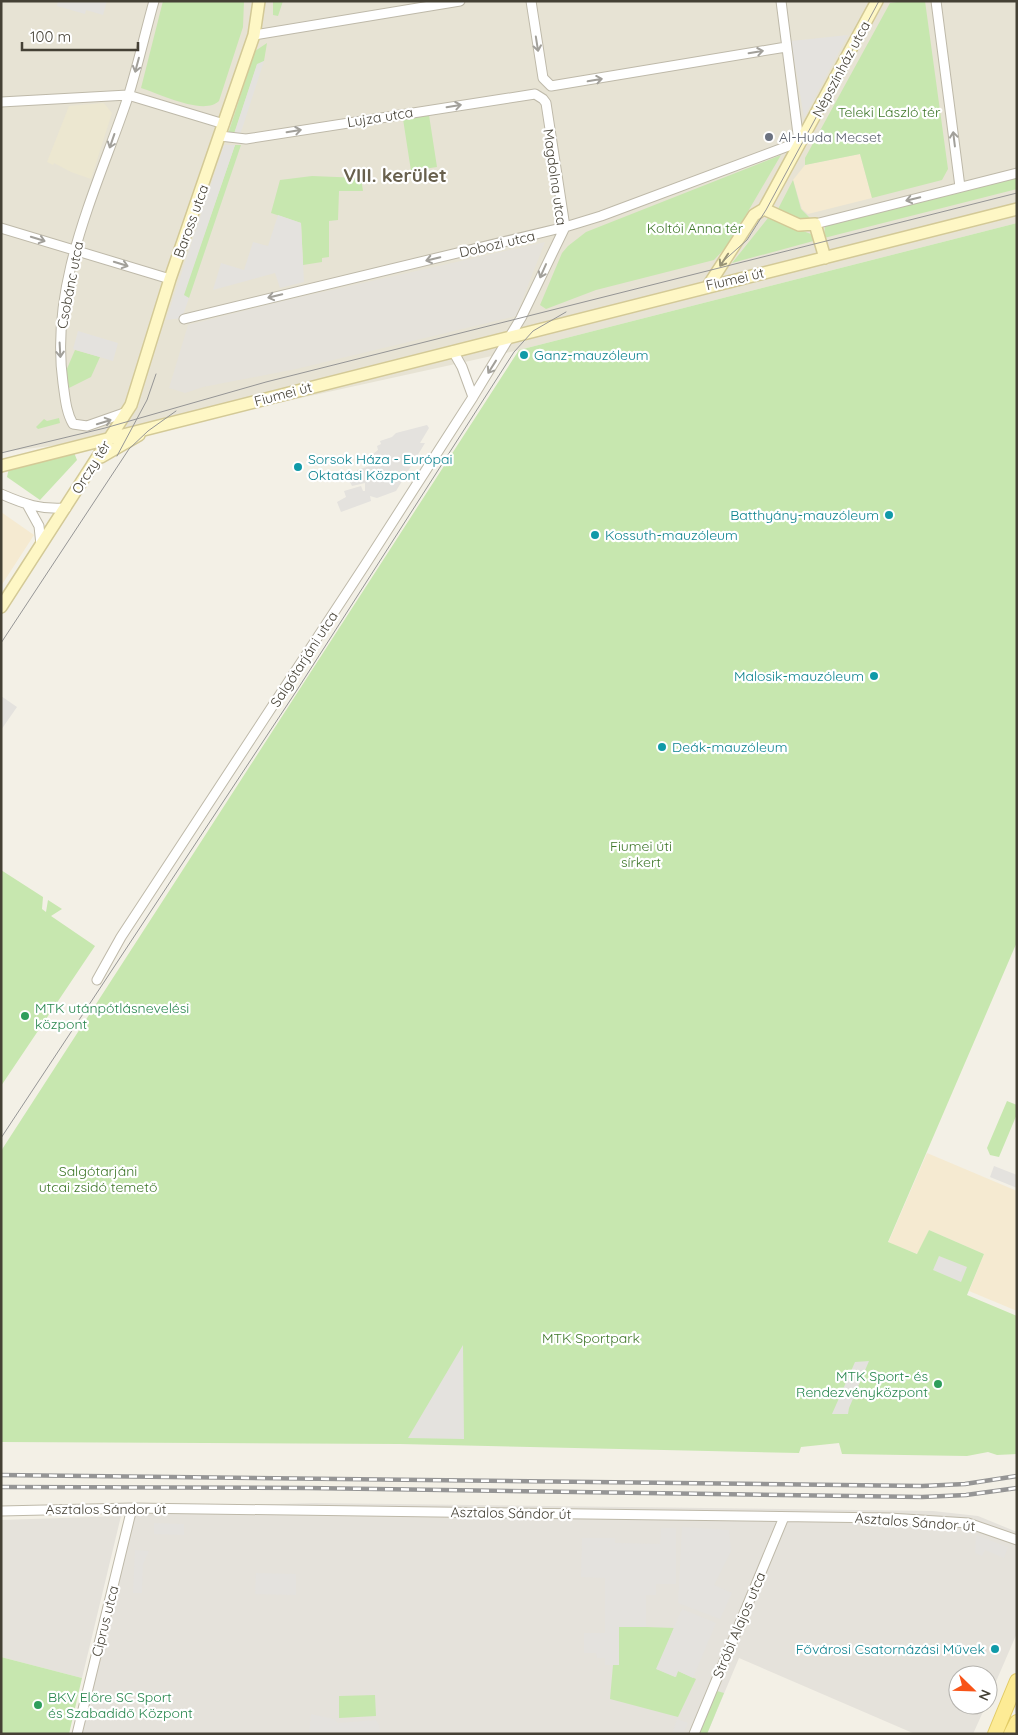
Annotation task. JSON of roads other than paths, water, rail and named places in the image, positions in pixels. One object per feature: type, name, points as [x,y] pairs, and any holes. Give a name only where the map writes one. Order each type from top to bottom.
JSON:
[{"type":"main road","name":"Baross utca","points":[[112,437],[128,412],[170,279],[254,35],[259,1]]},
{"type":"main road","name":"Népszínház utca","points":[[708,286],[754,215],[764,209],[877,1]]},
{"type":"main road","points":[[764,209],[799,225],[815,224],[825,258]]},
{"type":"main road","name":"Fiumei út","points":[[112,437],[1017,209]]},
{"type":"main road","points":[[97,459],[138,435],[159,426]]},
{"type":"main road","name":"Orczy tér","points":[[66,508],[112,437]]},
{"type":"main road","name":"Orczy tér","points":[[1,466],[112,437]]},
{"type":"main road","points":[[1,606],[66,508]]},
{"type":"main road","points":[[994,1734],[1017,1681]]},
{"type":"main road","points":[[1011,1734],[1017,1722]]},
{"type":"street","name":"Csobánc utca","points":[[128,412],[87,426],[73,424],[70,418],[61,367],[60,328],[75,250],[128,95],[154,1]]},
{"type":"street","points":[[254,35],[460,1]]},
{"type":"street","points":[[531,1],[543,78],[548,85],[556,86],[786,47]]},
{"type":"street","points":[[781,1],[800,143]]},
{"type":"street","points":[[936,1],[960,187]]},
{"type":"street","name":"Lujza utca","points":[[220,136],[246,139],[530,93],[540,96]]},
{"type":"street","points":[[1,102],[128,95],[224,124]]},
{"type":"street","name":"Magdolna utca","points":[[510,337],[565,227],[546,103],[540,96]]},
{"type":"street","name":"Dobozi utca","points":[[184,319],[565,227],[601,216],[800,143]]},
{"type":"street","points":[[815,224],[1017,173]]},
{"type":"street","points":[[1,228],[170,279]]},
{"type":"street","name":"Salgótarjáni utca","points":[[97,980],[121,936],[258,730],[510,337]]},
{"type":"street","points":[[453,351],[462,367],[473,397]]},
{"type":"street","name":"Orczy tér","points":[[1,494],[28,506],[47,510],[66,508]]},
{"type":"street","points":[[28,506],[39,526],[41,545]]},
{"type":"street","name":"Asztalos Sándor út","points":[[1,1511],[132,1508],[909,1518],[968,1523],[1017,1540]]},
{"type":"street","name":"Ciprus utca","points":[[77,1734],[132,1508]]},
{"type":"street","name":"Stróbl Alajos utca","points":[[694,1734],[784,1517]]},
{"type":"tram line","points":[[720,264],[747,240],[766,210],[879,1]]},
{"type":"tram line","points":[[1,453],[105,428],[266,382],[1017,193]]},
{"type":"tram line","points":[[1,1138],[297,690],[514,352],[533,331],[566,312]]},
{"type":"tram line","points":[[117,456],[147,400],[156,374]]},
{"type":"tram line","points":[[1,643],[129,449],[148,431],[176,411]]},
{"type":"railway","points":[[1,1475],[922,1486],[965,1484],[1017,1476]]},
{"type":"railway","points":[[1,1487],[308,1488],[922,1497],[966,1495],[1017,1488]]},
{"type":"place","name":"Al-Huda Mecset","points":[[769,137]]},
{"type":"place","name":"Ganz-mauzóleum","points":[[524,355]]},
{"type":"place","name":"Sorsok Háza - Európai Oktatási Központ","points":[[298,467]]},
{"type":"place","name":"Batthyány-mauzóleum","points":[[889,515]]},
{"type":"place","name":"Kossuth-mauzóleum","points":[[595,535]]},
{"type":"place","name":"Malosik-mauzóleum","points":[[874,676]]},
{"type":"place","name":"Deák-mauzóleum","points":[[662,747]]},
{"type":"place","name":"MTK utánpótlásnevelési központ","points":[[25,1016]]},
{"type":"place","name":"MTK Sport- és Rendezvényközpont","points":[[938,1384]]},
{"type":"place","name":"Fővárosi Csatornázási Művek","points":[[995,1649]]},
{"type":"place","name":"BKV Előre SC Sport és Szabadidő Központ","points":[[38,1705]]},
{"type":"district","name":"VIII. kerület","points":[[395,175]]},
{"type":"park label","name":"Teleki László tér","points":[[889,112]]},
{"type":"park label","name":"Koltói Anna tér","points":[[695,228]]},
{"type":"park label","name":"Fiumei úti sírkert","points":[[641,854]]},
{"type":"park label","name":"Salgótarjáni utcai zsidó temető","points":[[98,1180]]},
{"type":"park label","name":"MTK Sportpark","points":[[591,1338]]}]
